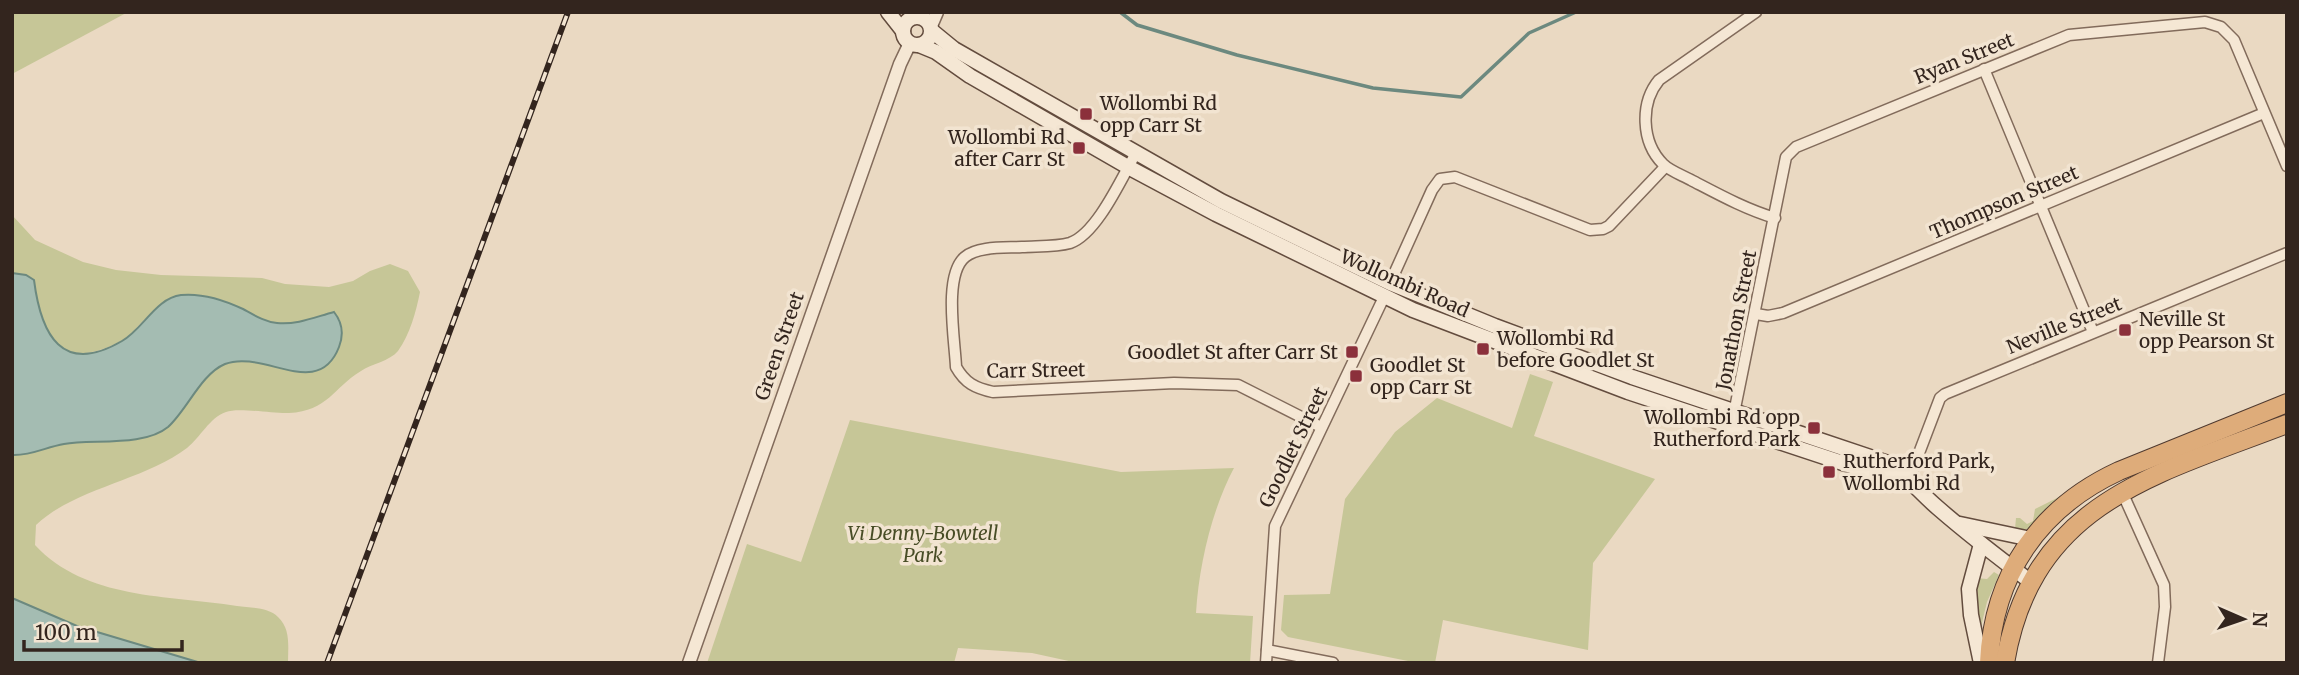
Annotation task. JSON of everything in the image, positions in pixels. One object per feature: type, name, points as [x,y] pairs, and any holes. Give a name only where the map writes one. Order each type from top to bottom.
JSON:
[{"type":"highway","points":[[1989,663],[1996,610],[2012,568],[2031,539],[2069,501],[2100,480],[2287,403]]},
{"type":"highway","points":[[2005,663],[2012,630],[2039,566],[2053,547],[2080,520],[2122,492],[2155,476],[2287,424]]},
{"type":"main road","name":"Wollombi Road","points":[[888,12],[911,40],[936,52],[970,76],[1128,167],[1216,214],[1387,290],[1735,412],[1874,457],[1896,468],[1955,523],[2031,582]]},
{"type":"main road","points":[[896,12],[917,16],[933,23],[929,40],[911,40],[906,23],[917,16]]},
{"type":"main road","name":"Wollombi Road","points":[[933,23],[954,50],[1221,201],[1387,290],[1490,341],[1731,428],[1908,482]]},
{"type":"main road","points":[[1955,523],[2031,539]]},
{"type":"main road","points":[[1980,663],[1969,589],[1981,544]]},
{"type":"street","points":[[1756,12],[1654,86],[1647,104],[1646,125],[1651,147],[1665,167],[1756,212],[1774,218]]},
{"type":"street","name":"Ryan Street","points":[[1774,218],[1786,157],[1792,150],[2076,33],[2205,22],[2226,30],[2234,40],[2264,113]]},
{"type":"street","name":"Green Street","points":[[689,663],[900,64],[911,40]]},
{"type":"street","points":[[1984,69],[2093,332]]},
{"type":"street","points":[[2264,113],[2287,166]]},
{"type":"street","name":"Thompson Street","points":[[1756,314],[1768,316],[1783,313],[2264,113]]},
{"type":"street","name":"Carr Street","points":[[1136,153],[1091,228],[1071,243],[990,249],[964,258],[952,283],[957,367],[961,377],[971,385],[993,391],[1174,383],[1238,385],[1321,427]]},
{"type":"street","name":"Goodlet Street","points":[[1266,663],[1275,526],[1435,183],[1440,178],[1455,177],[1590,230],[1598,230],[1609,226],[1665,167]]},
{"type":"street","name":"Jonathon Street","points":[[1731,428],[1774,218]]},
{"type":"street","name":"Neville Street","points":[[1908,482],[1940,398],[2287,253]]},
{"type":"street","points":[[2122,492],[2164,585],[2165,607],[2158,663]]},
{"type":"street","points":[[1267,650],[1333,663]]},
{"type":"green space","points":[[12,12],[128,12],[12,74]]},
{"type":"green space","points":[[955,54],[1119,151],[1117,155],[971,73]]},
{"type":"green space","points":[[12,215],[35,240],[83,262],[116,270],[161,275],[262,278],[285,284],[329,287],[353,281],[390,264],[408,271],[420,292],[409,330],[395,354],[361,371],[313,408],[289,413],[247,410],[226,412],[210,423],[187,448],[169,459],[70,502],[36,525],[35,545],[55,563],[103,586],[269,611],[285,627],[288,663],[201,663],[77,626],[12,598],[12,455],[65,444],[146,437],[159,432],[170,425],[211,373],[226,363],[254,362],[304,372],[342,332],[340,320],[334,312],[296,324],[275,323],[255,317],[225,301],[182,295],[149,316],[121,341],[100,350],[82,353],[68,351],[57,344],[48,332],[37,300],[34,280],[26,275],[12,273]]},
{"type":"green space","points":[[1530,374],[1553,382],[1534,436],[1655,479],[1593,563],[1588,650],[1443,620],[1435,663],[1418,663],[1288,637],[1281,630],[1284,595],[1330,594],[1345,499],[1395,432],[1437,398],[1512,428]]},
{"type":"green space","name":"Vi Denny-Bowtell Park","points":[[850,420],[1121,472],[1234,468],[1219,501],[1208,538],[1196,613],[1253,616],[1250,663],[1078,663],[1032,653],[958,648],[954,663],[707,663],[747,544],[801,562]]},
{"type":"green space","points":[[2061,496],[2028,529],[2015,529],[2016,518],[2027,524],[2033,521],[2035,509]]},
{"type":"green space","points":[[1994,572],[1999,575],[1987,602],[1979,635],[1974,601],[1976,578],[1987,579]]},
{"type":"shaded area","points":[[12,273],[26,275],[34,280],[42,318],[49,333],[58,344],[70,352],[84,354],[101,351],[122,341],[164,302],[181,295],[221,300],[264,320],[277,323],[299,322],[334,312],[341,328],[341,342],[330,363],[318,370],[304,372],[240,361],[225,364],[201,384],[175,420],[158,433],[132,440],[64,444],[12,455]]},
{"type":"shaded area","points":[[12,598],[77,626],[201,663],[12,663]]},
{"type":"waterway","points":[[1120,12],[1137,25],[1237,55],[1373,88],[1461,97],[1529,33],[1576,12]]},
{"type":"railway","points":[[327,663],[568,12]]},
{"type":"place","name":"Wollombi Rd opp Carr St","points":[[1086,114]]},
{"type":"place","name":"Wollombi Rd after Carr St","points":[[1079,148]]},
{"type":"place","name":"Neville St opp Pearson St","points":[[2125,330]]},
{"type":"place","name":"Wollombi Rd before Goodlet St","points":[[1483,349]]},
{"type":"place","name":"Goodlet St after Carr St","points":[[1352,352]]},
{"type":"place","name":"Goodlet St opp Carr St","points":[[1356,376]]},
{"type":"place","name":"Wollombi Rd opp Rutherford Park","points":[[1814,428]]},
{"type":"place","name":"Rutherford Park, Wollombi Rd","points":[[1829,472]]}]
